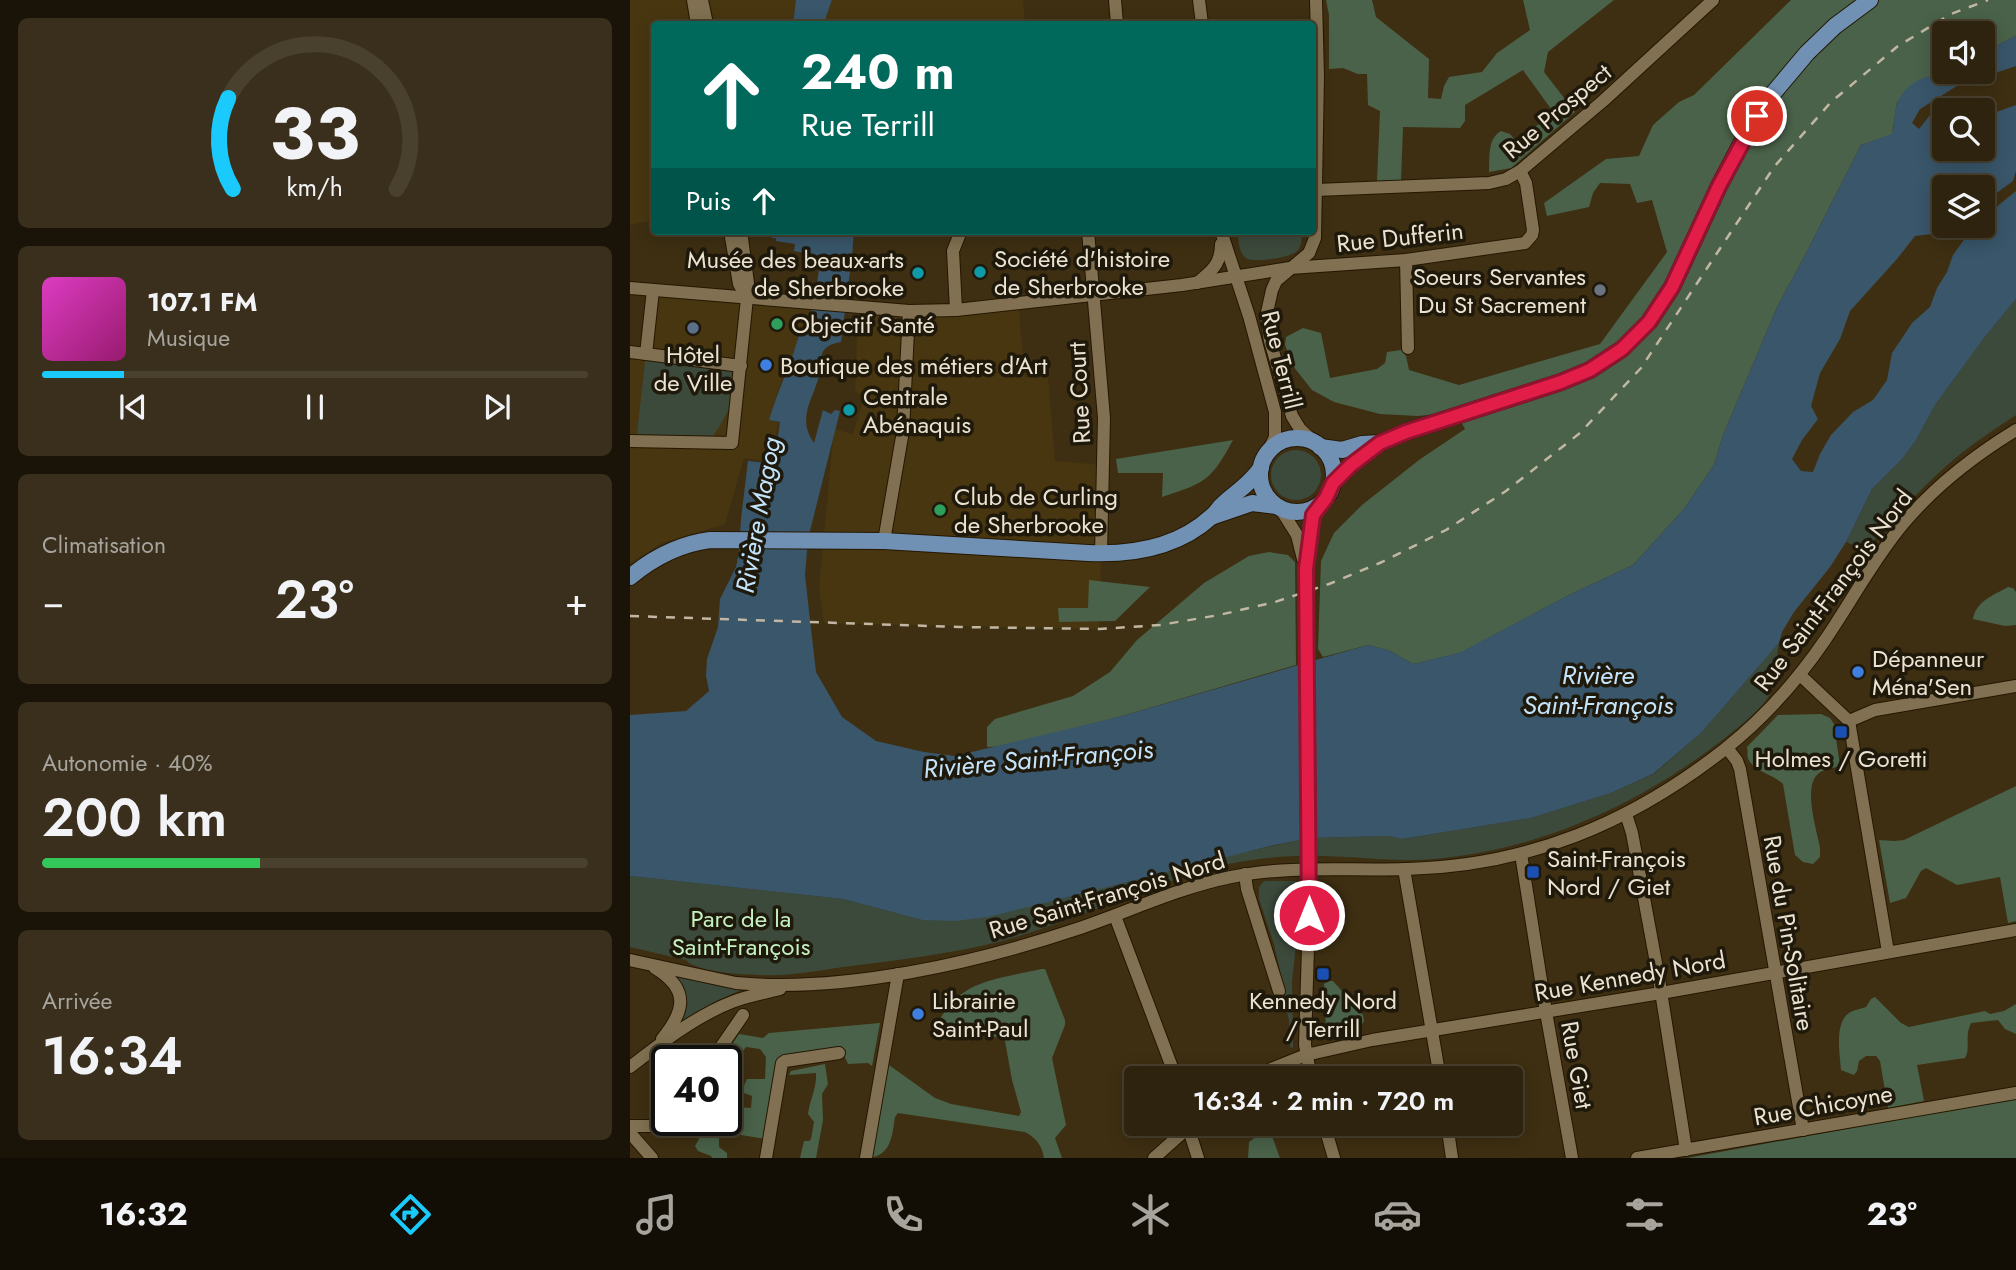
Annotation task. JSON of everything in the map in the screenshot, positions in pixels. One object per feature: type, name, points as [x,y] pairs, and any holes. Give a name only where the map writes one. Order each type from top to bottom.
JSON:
[{"type":"main road","points":[[630,577],[645,564],[677,548],[701,541],[884,541],[1101,554],[1125,553],[1154,548],[1183,536],[1212,517],[1252,503],[1305,512],[1320,504],[1333,483],[1380,443],[1406,432],[1561,382],[1590,370],[1622,349],[1649,322],[1672,287],[1719,186],[1765,103],[1807,53],[1835,26],[1870,0]]},
{"type":"main road","points":[[1212,517],[1222,504],[1249,484],[1273,447],[1298,439],[1342,450],[1362,444],[1380,443]]},
{"type":"main road","points":[[1317,445],[1333,467],[1333,483]]},
{"type":"main road","points":[[1264,461],[1260,479],[1262,489],[1268,499],[1278,507]]},
{"type":"street","points":[[693,0],[696,21]]},
{"type":"street","points":[[702,0],[706,21]]},
{"type":"street","points":[[1115,0],[1117,21]]},
{"type":"street","points":[[1199,0],[1202,21]]},
{"type":"street","name":"Rue Terrill","points":[[1316,0],[1316,122]]},
{"type":"street","name":"Rue Prospect","points":[[1316,190],[1489,183],[1506,180],[1603,101],[1713,0]]},
{"type":"street","name":"Rue Dufferin","points":[[747,298],[909,311],[956,310],[1197,283],[1290,268],[1406,260],[1519,245],[1529,240],[1533,230],[1526,183],[1520,171]]},
{"type":"street","points":[[731,235],[739,284],[747,298]]},
{"type":"street","points":[[630,441],[732,443],[748,283],[742,235]]},
{"type":"street","points":[[956,310],[953,251],[959,235]]},
{"type":"street","name":"Rue Court","points":[[1088,235],[1104,418],[1101,554]]},
{"type":"street","points":[[1197,283],[1216,265],[1221,255],[1221,235]]},
{"type":"street","name":"Rue Terrill","points":[[1222,235],[1249,316],[1275,412],[1275,436],[1264,461]]},
{"type":"street","name":"Rue Terrill","points":[[1315,235],[1313,246],[1302,261],[1276,281],[1266,317],[1270,341],[1292,416],[1300,429],[1317,445]]},
{"type":"street","points":[[1406,260],[1408,348]]},
{"type":"street","points":[[630,288],[747,298]]},
{"type":"street","points":[[646,354],[653,290]]},
{"type":"street","points":[[884,541],[903,431],[909,311]]},
{"type":"street","points":[[630,352],[741,366]]},
{"type":"street","name":"Rue Saint-François Nord","points":[[630,960],[736,983],[791,985],[898,974],[997,953],[1115,916],[1148,901],[1245,874],[1298,869],[1404,869],[1464,865],[1521,854],[1577,836],[1626,814],[1676,785],[1727,748],[1763,715],[1800,674],[1826,639],[1885,547],[1909,517],[1958,472],[2016,430]]},
{"type":"street","points":[[1308,1066],[1305,1036],[1309,915],[1306,569],[1311,520],[1320,504]]},
{"type":"street","points":[[1278,507],[1297,535],[1306,569]]},
{"type":"street","points":[[1800,674],[1849,720],[1888,952]]},
{"type":"street","points":[[1849,720],[1875,710],[2016,686]]},
{"type":"street","name":"Rue du Pin-Solitaire","points":[[1727,748],[1740,769],[1803,1130]]},
{"type":"street","points":[[1626,814],[1632,832],[1661,993],[1686,1150]]},
{"type":"street","name":"Rue Giet","points":[[1521,854],[1572,1158]]},
{"type":"street","points":[[1404,869],[1438,1066]]},
{"type":"street","points":[[1245,874],[1247,890],[1279,991]]},
{"type":"street","points":[[1115,916],[1171,1066]]},
{"type":"street","name":"Rue Kennedy Nord","points":[[1278,1066],[1306,1055],[1372,1040],[1661,993],[2016,930]]},
{"type":"street","points":[[648,964],[669,978],[680,998],[676,1023],[658,1045]]},
{"type":"street","points":[[866,1158],[898,974]]},
{"type":"street","points":[[659,1045],[719,1008],[791,985]]},
{"type":"street","points":[[722,1045],[743,1014]]},
{"type":"street","points":[[630,1067],[651,1051]]},
{"type":"street","points":[[766,1158],[782,1063],[839,1053]]},
{"type":"street","name":"Rue Chicoyne","points":[[1637,1158],[2016,1093]]},
{"type":"street","points":[[630,1126],[651,1126]]},
{"type":"street","points":[[630,1133],[652,1158]]},
{"type":"street","points":[[1154,1158],[1178,1136]]},
{"type":"street","points":[[1193,1136],[1198,1158]]},
{"type":"street","points":[[1328,1136],[1334,1158]]},
{"type":"street","points":[[1449,1136],[1452,1158]]},
{"type":"shaded area","points":[[630,0],[796,0],[793,21],[651,21],[651,221],[630,225]]},
{"type":"shaded area","points":[[832,0],[1023,0],[1025,21],[826,21]]},
{"type":"shaded area","points":[[653,290],[813,305],[806,330],[800,329],[769,420],[778,423],[772,462],[744,458],[725,524],[662,543],[630,563],[630,352],[646,354]]},
{"type":"shaded area","points":[[1018,302],[1025,377],[1048,376],[1055,461],[1104,465],[1099,629],[824,623],[819,588],[834,429],[853,434],[864,396],[855,392],[858,307]]},
{"type":"green space","points":[[1326,0],[1372,0],[1376,17],[1429,59],[1428,98],[1441,99],[1449,77],[1482,72],[1497,53],[1530,30],[1523,0],[1614,0],[1548,52],[1544,72],[1575,112],[1511,168],[1489,172],[1493,139],[1501,131],[1510,134],[1516,141],[1554,113],[1523,70],[1465,105],[1465,121],[1460,128],[1403,127],[1401,180],[1377,181],[1380,111],[1368,105],[1367,74],[1358,74],[1343,68],[1329,69],[1329,15]]},
{"type":"green space","points":[[1791,0],[2016,0],[2016,36],[1995,46],[1995,21],[1932,21],[1932,79],[1897,102],[1892,135],[1861,145],[1778,305],[1723,435],[1714,465],[1684,509],[1633,565],[1569,595],[1460,653],[1413,664],[1388,650],[1368,645],[1323,657],[1318,649],[1321,561],[1334,533],[1362,505],[1419,460],[1465,429],[1456,412],[1418,416],[1380,414],[1334,402],[1312,390],[1293,366],[1285,345],[1286,337],[1303,328],[1321,333],[1330,378],[1377,369],[1385,363],[1387,352],[1401,350],[1406,356],[1409,370],[1459,385],[1600,344],[1667,252],[1652,200],[1637,203],[1630,184],[1600,183],[1593,193],[1589,207],[1547,216],[1544,203],[1606,159],[1639,156],[1653,125],[1679,102],[1694,95]]},
{"type":"green space","points":[[1238,235],[1302,235],[1299,248],[1286,256],[1250,259],[1241,253]]},
{"type":"green space","points":[[2016,299],[2016,415],[1945,467],[1865,550],[1846,542],[1872,489],[1903,458],[1935,405]]},
{"type":"green space","points":[[646,354],[741,366],[738,391],[708,443],[636,442]]},
{"type":"green space","points":[[1233,440],[1219,464],[1205,479],[1162,497],[1163,473],[1118,473],[1116,459]]},
{"type":"green space","points":[[1296,450],[1314,457],[1321,475],[1314,493],[1296,500],[1278,493],[1271,475],[1278,457]]},
{"type":"green space","points":[[1269,552],[1288,555],[1295,562],[1296,665],[1122,716],[1005,746],[987,747],[987,727],[995,719],[1073,696],[1110,672],[1137,640],[1204,583],[1249,556]]},
{"type":"green space","points":[[1089,580],[1150,587],[1115,621],[1059,622],[1058,608],[1088,608]]},
{"type":"green space","points":[[2008,587],[2016,592],[2016,625],[2005,626],[1973,619],[1982,603]]},
{"type":"green space","name":"Parc de la Saint-François","points":[[1779,643],[1769,696],[1753,714],[1721,741],[1656,785],[1621,804],[1586,821],[1511,846],[1473,854],[1420,860],[1311,856],[1240,862],[1184,876],[1049,926],[994,943],[797,974],[758,975],[715,971],[692,965],[686,960],[630,947],[630,876],[843,899],[922,920],[1161,874],[1207,860],[1310,838],[1389,836],[1402,839],[1531,818],[1611,793],[1654,774],[1701,733]]},
{"type":"green space","points":[[1821,714],[1830,718],[1834,724],[1840,766],[1819,773],[1814,779],[1811,798],[1820,857],[1813,864],[1803,862],[1795,855],[1783,784],[1751,763],[1747,747],[1778,715]]},
{"type":"green space","points":[[2016,786],[2016,921],[2008,923],[2000,877],[1957,885],[1926,868],[1921,871],[1906,898],[1890,903],[1879,840],[1904,840]]},
{"type":"green space","points":[[1264,881],[1296,881],[1297,936],[1292,981],[1293,1048],[1290,1047],[1289,1020],[1274,944],[1259,899],[1259,887]]},
{"type":"green space","points":[[1045,969],[1065,1020],[1052,1058],[1066,1125],[1055,1138],[1062,1158],[1044,1158],[1038,1142],[1025,1132],[898,1113],[887,1148],[870,1158],[886,1067],[889,1065],[935,1098],[951,1104],[1019,1116],[1021,1112],[1005,1041],[996,1037],[936,1027],[955,999],[967,990],[993,980]]},
{"type":"green space","points":[[671,974],[741,990],[716,1001],[682,1022],[686,1002]]},
{"type":"green space","points":[[1333,981],[1363,1015],[1361,1026],[1332,1034],[1326,1030],[1324,984]]},
{"type":"green space","points":[[1875,997],[1901,1023],[1909,1027],[1985,1011],[1990,1014],[2004,1011],[2016,1004],[2016,1034],[2005,1029],[1998,1020],[1971,1023],[1965,1058],[1917,1065],[1924,1101],[1888,1108],[1880,1061],[1876,1056],[1866,1056],[1859,1061],[1854,1075],[1841,1070],[1841,1024],[1849,1013],[1866,1007]]},
{"type":"green space","points":[[880,1023],[872,1066],[868,1063],[848,1064],[841,1049],[780,1058],[765,1139],[742,1135],[742,1107],[751,1108],[752,1096],[742,1092],[742,1090],[747,1079],[765,1079],[766,1057],[760,1049],[746,1047],[742,1052],[742,1045],[731,1045],[739,1034],[763,1038],[769,1033]]},
{"type":"green space","points":[[825,1064],[828,1084],[822,1094],[823,1120],[816,1158],[800,1158],[804,1141],[811,1139],[814,1122],[808,1114],[816,1073],[789,1075],[791,1071]]},
{"type":"green space","points":[[2016,1098],[2016,1158],[1687,1158]]},
{"type":"green space","points":[[697,1136],[723,1136],[719,1138],[719,1147],[727,1153],[727,1158],[712,1158],[698,1151],[695,1146],[699,1139]]},
{"type":"green space","points":[[1257,1136],[1272,1136],[1280,1158],[1248,1158],[1249,1142]]},
{"type":"water","points":[[796,0],[832,0],[826,21],[793,21]]},
{"type":"water","name":"Rivière Saint-François","points":[[2016,36],[2016,66],[1995,73],[1995,46]]},
{"type":"water","name":"Rivière Saint-François","points":[[1932,76],[1932,84],[1960,84],[1938,98],[1932,98],[1932,102],[1920,109],[1912,123],[1919,129],[1932,114],[1932,161],[1995,161],[1995,112],[2016,105],[2016,171],[2013,181],[1995,194],[1995,175],[1932,175],[1932,234],[1915,236],[1850,311],[1840,339],[1820,373],[1811,406],[1818,419],[1792,459],[1801,471],[1813,472],[1831,435],[1853,412],[1873,400],[1887,380],[1892,353],[1912,323],[1930,307],[1953,255],[1965,238],[1995,238],[1995,208],[2016,191],[2016,299],[1935,405],[1903,458],[1872,489],[1846,542],[1794,612],[1779,643],[1701,733],[1653,774],[1611,793],[1531,818],[1402,839],[1389,836],[1310,838],[988,917],[955,921],[922,920],[843,899],[630,876],[630,715],[686,711],[709,691],[707,659],[718,627],[720,599],[736,567],[748,461],[774,464],[780,422],[769,420],[801,328],[806,329],[815,297],[821,256],[794,251],[795,244],[776,241],[772,235],[854,235],[841,342],[832,344],[823,351],[820,373],[806,419],[809,435],[814,443],[823,410],[831,414],[835,410],[840,411],[808,539],[805,575],[816,672],[842,717],[876,741],[955,756],[1122,716],[1368,645],[1388,650],[1413,664],[1459,653],[1569,595],[1633,565],[1684,509],[1714,465],[1723,435],[1778,305],[1861,145],[1892,134],[1898,101],[1914,83]]},
{"type":"railway","points":[[630,616],[960,627],[1099,629],[1160,625],[1275,602],[1382,562],[1446,530],[1506,491],[1580,433],[1641,368],[1774,167],[1831,102],[1898,46],[1951,14],[1988,0]]},
{"type":"place","name":"Société d'histoire de Sherbrooke","points":[[980,272]]},
{"type":"place","name":"Musée des beaux-arts de Sherbrooke","points":[[918,273]]},
{"type":"place","name":"Soeurs Servantes Du St Sacrement","points":[[1600,290]]},
{"type":"place","name":"Objectif Santé","points":[[777,324]]},
{"type":"place","name":"Hôtel de Ville","points":[[693,328]]},
{"type":"place","name":"Boutique des métiers d'Art","points":[[766,365]]},
{"type":"place","name":"Centrale Abénaquis","points":[[849,410]]},
{"type":"place","name":"Club de Curling de Sherbrooke","points":[[940,510]]},
{"type":"place","name":"Dépanneur Ména'Sen","points":[[1858,672]]},
{"type":"place","name":"Holmes / Goretti","points":[[1841,732]]},
{"type":"place","name":"Saint-François Nord / Giet","points":[[1533,872]]},
{"type":"place","name":"Kennedy Nord / Terrill","points":[[1323,974]]},
{"type":"place","name":"Librairie Saint-Paul","points":[[918,1014]]},
{"type":"route","points":[[1309,915],[1306,569],[1313,515],[1333,483],[1380,443],[1406,432],[1561,382],[1590,370],[1622,349],[1649,322],[1672,287],[1719,186],[1757,116]]},
{"type":"water label","name":"Rivière Magog","points":[[758,515]]}]
